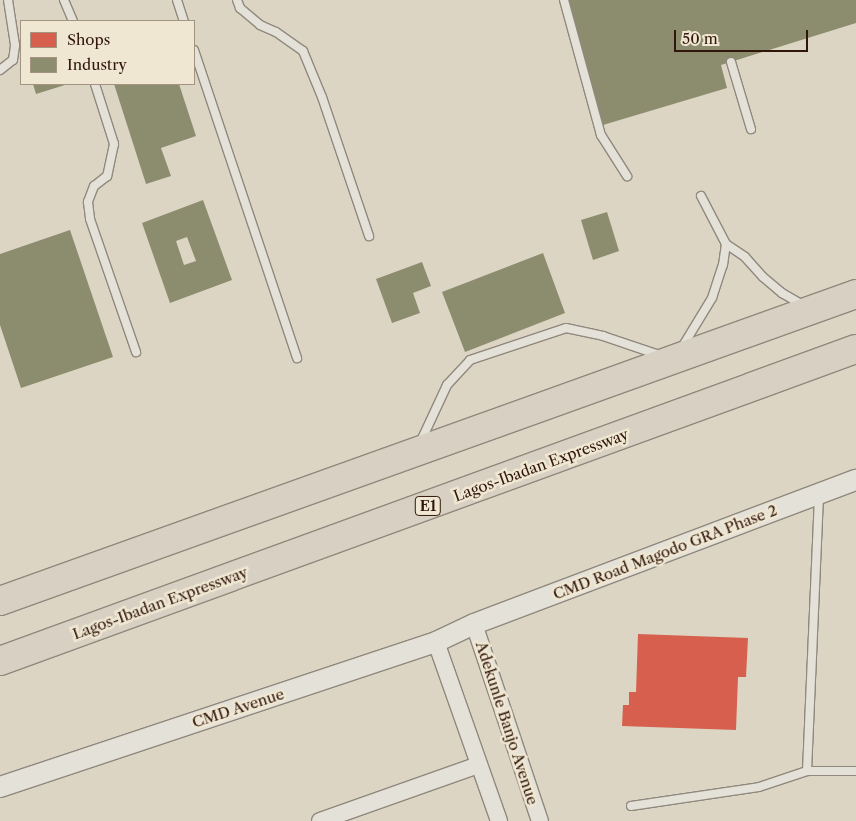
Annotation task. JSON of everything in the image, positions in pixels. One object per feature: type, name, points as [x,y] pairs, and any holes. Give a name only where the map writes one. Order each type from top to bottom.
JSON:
[{"type":"highway","points":[[0,601],[415,454],[856,294]]},
{"type":"highway","name":"Lagos-Ibadan Expressway","points":[[0,661],[856,349]]},
{"type":"street","name":"CMD Road Magodo GRA Phase 2","points":[[474,624],[856,480]]},
{"type":"street","name":"CMD Avenue","points":[[0,787],[436,642],[474,624]]},
{"type":"street","name":"Adekunle Banjo Avenue","points":[[474,624],[540,821]]},
{"type":"street","points":[[436,642],[499,821]]},
{"type":"street","points":[[320,821],[478,765]]},
{"type":"lane","points":[[0,70],[13,60],[15,44],[8,0]]},
{"type":"lane","points":[[64,0],[72,20]]},
{"type":"lane","points":[[177,0],[184,20]]},
{"type":"lane","points":[[236,0],[240,8],[260,25],[276,32],[303,52],[322,97],[370,236]]},
{"type":"lane","points":[[564,0],[601,135],[627,176]]},
{"type":"lane","points":[[195,53],[297,358]]},
{"type":"lane","points":[[731,62],[751,129]]},
{"type":"lane","points":[[95,85],[114,144],[107,176],[94,186],[88,202],[90,219],[136,352]]},
{"type":"lane","points":[[701,196],[726,244],[745,257],[763,277],[782,293],[811,310]]},
{"type":"lane","points":[[415,454],[447,386],[470,360],[566,328],[603,336],[674,360],[712,298],[723,265],[726,244]]},
{"type":"lane","points":[[807,771],[819,494]]},
{"type":"lane","points":[[631,806],[759,787],[807,771],[856,771]]},
{"type":"building: Shops","points":[[638,634],[748,638],[746,677],[738,677],[736,730],[622,726],[623,705],[629,705],[629,692],[636,692]]},
{"type":"building: Industry","points":[[567,0],[856,0],[856,23],[721,65],[727,88],[603,125]]},
{"type":"building: Industry","points":[[33,85],[65,85],[36,94]]},
{"type":"building: Industry","points":[[114,85],[179,85],[196,136],[161,148],[171,176],[146,184]]},
{"type":"building: Industry","points":[[203,200],[232,280],[170,303],[142,223]],"holes":[[[187,237],[196,261],[184,265],[176,241]]]},
{"type":"building: Industry","points":[[607,212],[619,251],[593,260],[581,220]]},
{"type":"building: Industry","points":[[70,230],[113,357],[21,388],[0,325],[0,254]]},
{"type":"building: Industry","points":[[543,253],[565,313],[465,352],[442,292]]},
{"type":"building: Industry","points":[[422,262],[431,286],[413,293],[420,313],[392,323],[376,279]]}]
